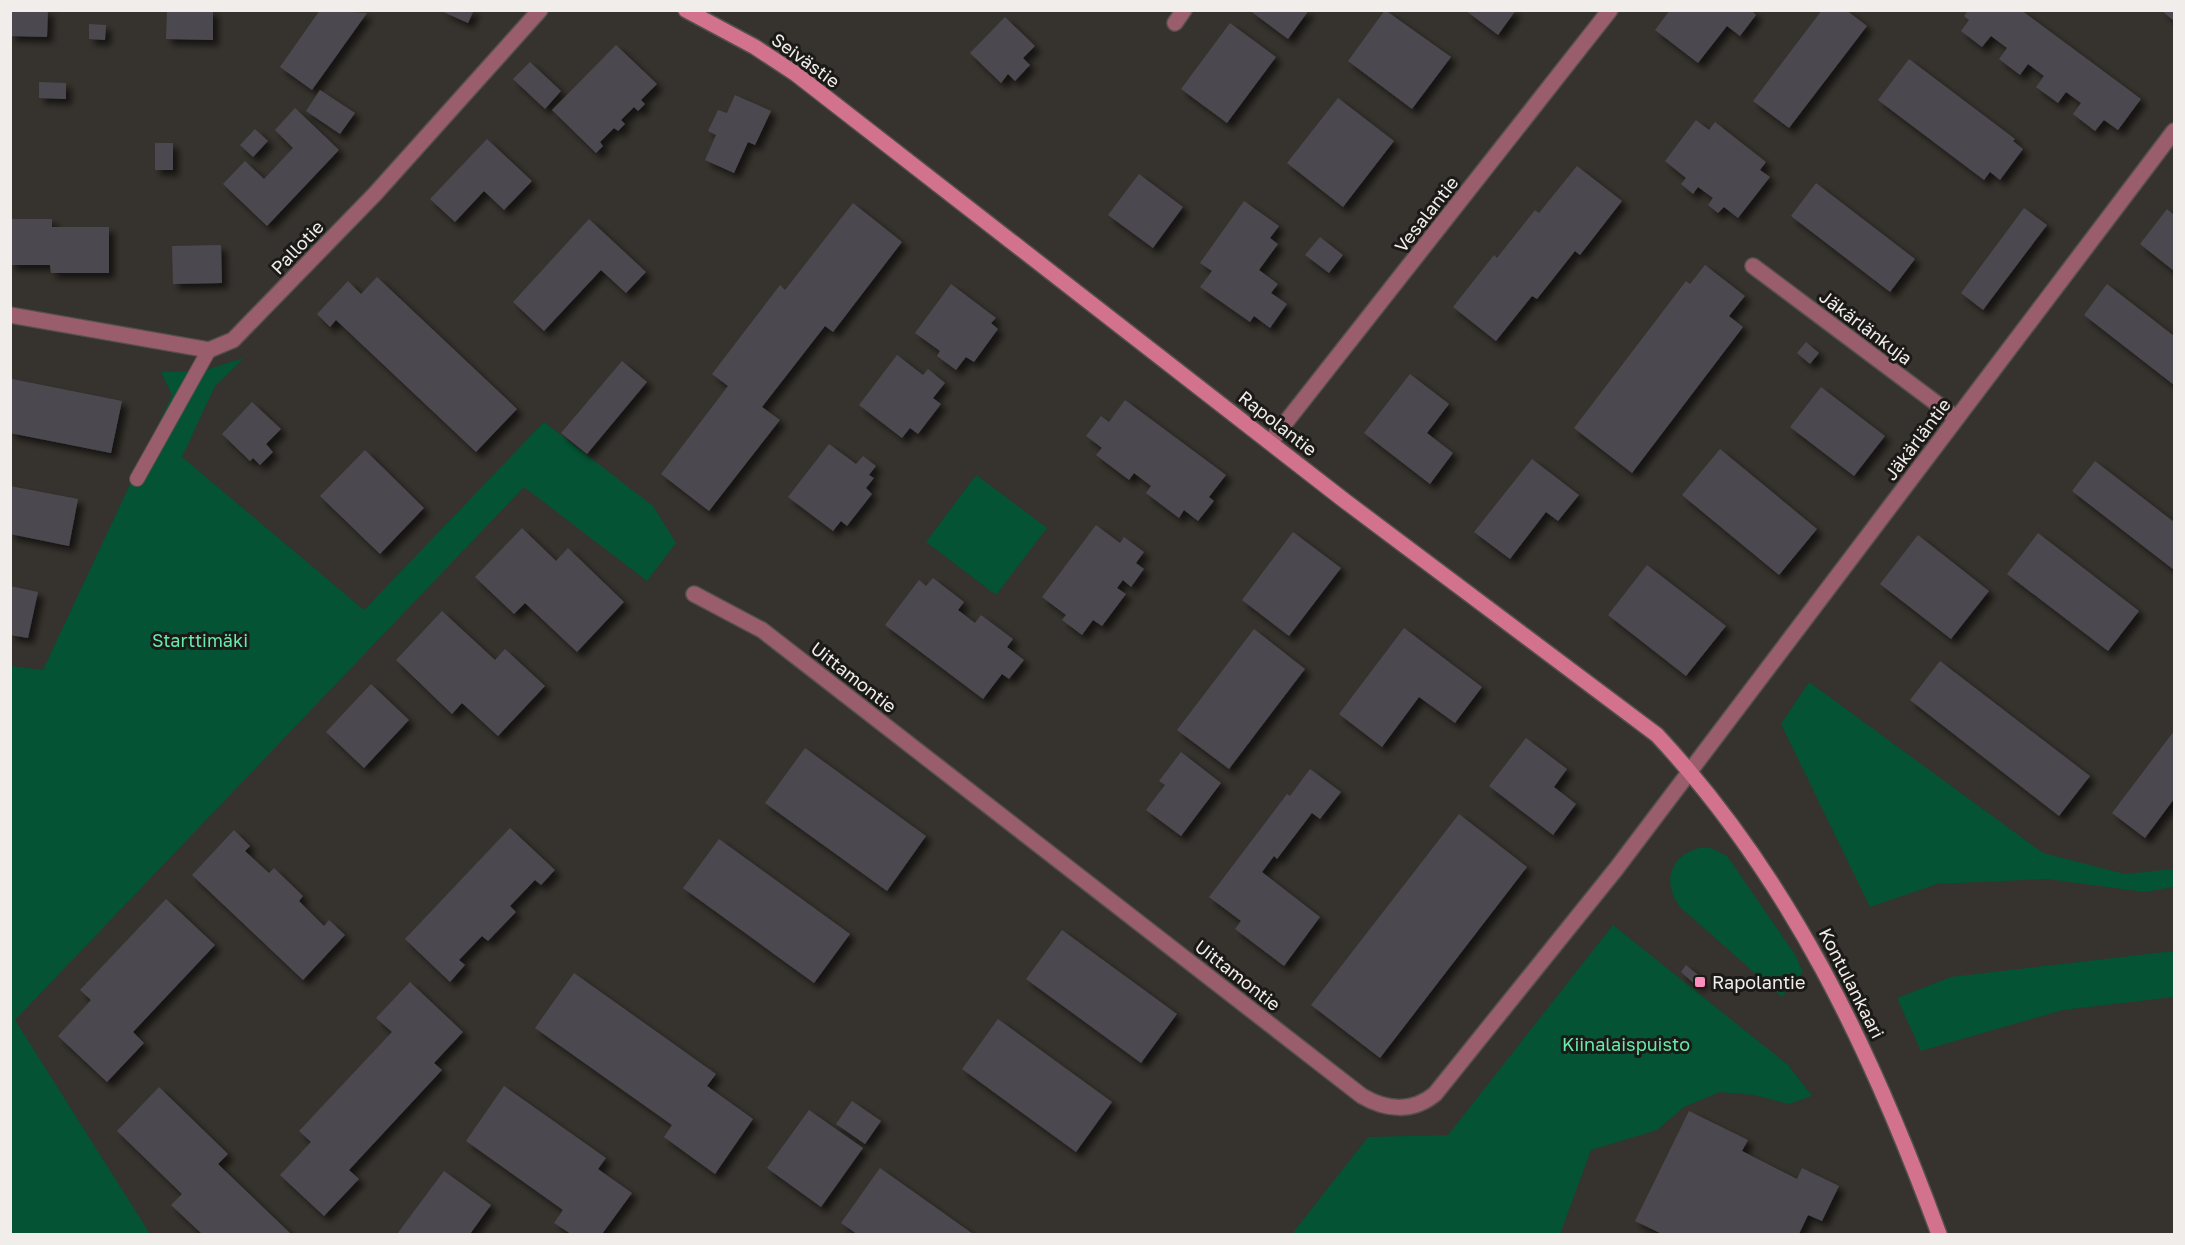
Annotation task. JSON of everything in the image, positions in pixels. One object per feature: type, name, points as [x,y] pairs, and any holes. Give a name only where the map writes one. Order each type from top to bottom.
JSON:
[{"type":"street","name":"Pallotie","points":[[208,350],[233,340],[375,194],[540,10]]},
{"type":"street","name":"Seivästie","points":[[686,10],[755,47],[796,74],[839,108]]},
{"type":"street","name":"Vesalantie","points":[[1270,441],[1610,10]]},
{"type":"street","name":"Rapolantie","points":[[839,108],[1345,501],[1649,729],[1691,771]]},
{"type":"street","name":"Jäkärläntie","points":[[1691,771],[2175,131]]},
{"type":"street","name":"Jäkärlänkuja","points":[[1753,266],[1956,418]]},
{"type":"street","points":[[10,315],[208,350]]},
{"type":"street","name":"Uittamontie","points":[[694,594],[762,630],[1362,1096],[1377,1105],[1391,1108],[1414,1106],[1425,1102],[1435,1094],[1691,771]]},
{"type":"street","name":"Kontulankaari","points":[[1691,771],[1729,819],[1808,939],[1827,974],[1889,1105],[1939,1234]]},
{"type":"lane","points":[[137,479],[208,350]]},
{"type":"green space","name":"Starttimäki","points":[[244,358],[215,386],[182,457],[364,610],[544,422],[653,506],[676,543],[647,581],[524,487],[15,1020],[150,1234],[11,1234],[11,666],[43,670],[172,395],[161,372],[202,371]]},
{"type":"green space","points":[[976,475],[1047,528],[996,595],[926,542]]},
{"type":"green space","points":[[1809,682],[2043,853],[2125,874],[2174,869],[2174,887],[2145,892],[2047,879],[1937,884],[1870,907],[1781,724]]},
{"type":"green space","points":[[1699,848],[1711,848],[1727,856],[1796,956],[1803,972],[1782,997],[1681,908],[1675,899],[1671,890],[1671,872],[1680,858]]},
{"type":"green space","name":"Kiinalaispuisto","points":[[1613,925],[1788,1065],[1812,1096],[1789,1104],[1754,1095],[1720,1092],[1684,1107],[1657,1130],[1591,1150],[1560,1234],[1292,1234],[1368,1137],[1448,1135]]},
{"type":"green space","points":[[2174,951],[2174,997],[2063,1010],[1921,1051],[1897,998],[1951,977]]},
{"type":"building","points":[[10,10],[48,10],[47,37],[10,36]]},
{"type":"building","points":[[167,10],[213,10],[213,40],[166,39]]},
{"type":"building","points":[[320,10],[367,13],[312,90],[280,67]]},
{"type":"building","points":[[439,10],[474,10],[468,23]]},
{"type":"building","points":[[1249,10],[1309,10],[1288,39]]},
{"type":"building","points":[[1385,10],[1451,57],[1412,109],[1348,61]]},
{"type":"building","points":[[1465,10],[1516,10],[1498,35]]},
{"type":"building","points":[[1670,10],[1751,10],[1756,15],[1740,36],[1727,26],[1698,63],[1655,30]]},
{"type":"building","points":[[1822,10],[1846,10],[1867,26],[1789,128],[1753,101]]},
{"type":"building","points":[[1968,10],[2021,10],[2141,99],[2118,130],[2104,120],[2095,131],[2073,114],[2081,103],[2066,92],[2058,103],[2036,87],[2044,76],[2028,64],[2020,75],[1999,59],[2007,48],[1991,36],[1982,47],[1961,31],[1969,20],[1964,16]]},
{"type":"building","points":[[2161,10],[2174,10],[2174,21]]},
{"type":"building","points":[[1005,17],[1035,46],[1023,58],[1030,65],[1015,81],[1008,74],[1001,83],[970,53]]},
{"type":"building","points":[[1230,23],[1276,57],[1227,123],[1181,89]]},
{"type":"building","points":[[89,24],[106,25],[105,40],[89,39]]},
{"type":"building","points":[[616,45],[657,84],[641,100],[645,104],[638,111],[634,107],[621,120],[625,124],[618,131],[614,128],[600,142],[603,146],[596,153],[552,110]]},
{"type":"building","points":[[1909,59],[2015,139],[2013,141],[2023,149],[2000,180],[1990,172],[1984,180],[1878,100]]},
{"type":"building","points":[[530,62],[561,91],[545,109],[513,79]]},
{"type":"building","points":[[39,82],[66,83],[66,99],[39,98]]},
{"type":"building","points":[[320,90],[355,113],[340,134],[306,111]]},
{"type":"building","points":[[735,95],[771,111],[755,145],[748,142],[734,173],[705,160],[716,135],[708,131],[718,110],[727,113]]},
{"type":"building","points":[[1338,98],[1394,141],[1343,207],[1287,163]]},
{"type":"building","points":[[295,108],[339,150],[267,226],[223,184],[245,161],[264,179],[293,148],[275,130]]},
{"type":"building","points":[[1696,120],[1709,130],[1715,122],[1766,162],[1760,170],[1770,177],[1738,218],[1724,207],[1718,213],[1708,205],[1713,198],[1698,187],[1693,194],[1681,184],[1686,178],[1665,161]]},
{"type":"building","points":[[255,129],[268,141],[253,157],[240,145]]},
{"type":"building","points":[[487,139],[532,181],[504,210],[484,191],[455,222],[430,199]]},
{"type":"building","points":[[155,143],[173,143],[173,170],[155,170]]},
{"type":"building","points":[[1577,166],[1622,201],[1580,255],[1575,251],[1537,299],[1532,296],[1496,341],[1453,307],[1494,255],[1497,258],[1535,210],[1539,213]]},
{"type":"building","points":[[1139,174],[1183,207],[1153,248],[1108,215]]},
{"type":"building","points":[[1816,183],[1915,259],[1890,292],[1791,216]]},
{"type":"building","points":[[1244,201],[1279,226],[1270,238],[1278,244],[1259,270],[1278,284],[1271,293],[1287,304],[1270,328],[1254,316],[1250,322],[1200,287],[1212,271],[1200,263]]},
{"type":"building","points":[[853,203],[902,242],[833,332],[825,326],[762,407],[780,420],[709,511],[661,474],[728,386],[712,374],[780,285],[785,290]]},
{"type":"building","points":[[2024,208],[2047,225],[1983,310],[1961,293]]},
{"type":"building","points":[[2167,209],[2174,215],[2174,271],[2140,244]]},
{"type":"building","points":[[10,219],[52,219],[52,227],[109,227],[109,273],[51,273],[50,265],[10,265]]},
{"type":"building","points":[[589,219],[646,272],[626,293],[601,270],[544,331],[513,302]]},
{"type":"building","points":[[1320,237],[1343,255],[1329,273],[1305,255]]},
{"type":"building","points":[[221,245],[222,283],[173,284],[172,246]]},
{"type":"building","points":[[1705,265],[1745,296],[1729,316],[1743,327],[1632,473],[1574,428],[1686,281],[1690,284]]},
{"type":"building","points":[[377,277],[517,409],[476,452],[336,320],[330,327],[317,314],[348,281],[361,294]]},
{"type":"building","points":[[951,284],[996,318],[991,323],[998,329],[974,362],[966,357],[956,370],[937,356],[940,351],[915,333]]},
{"type":"building","points":[[2107,284],[2174,336],[2174,385],[2084,315]]},
{"type":"building","points":[[1806,342],[1819,353],[1810,364],[1797,353]]},
{"type":"building","points":[[897,355],[923,375],[928,369],[945,383],[933,398],[941,404],[918,434],[910,428],[902,438],[859,405]]},
{"type":"building","points":[[622,361],[647,382],[587,454],[561,433]]},
{"type":"building","points":[[1410,374],[1449,404],[1427,433],[1453,453],[1430,484],[1364,433]]},
{"type":"building","points":[[12,379],[122,401],[111,453],[10,433]]},
{"type":"building","points":[[1821,387],[1885,436],[1854,476],[1790,427]]},
{"type":"building","points":[[1125,400],[1226,475],[1209,497],[1214,501],[1198,521],[1184,510],[1179,518],[1146,493],[1151,486],[1134,473],[1129,480],[1096,455],[1102,448],[1086,436],[1101,416],[1109,422]]},
{"type":"building","points":[[252,402],[281,429],[266,444],[273,452],[260,465],[253,458],[250,461],[222,434]]},
{"type":"building","points":[[829,444],[856,464],[863,456],[876,466],[869,475],[874,478],[866,488],[872,494],[847,526],[841,521],[833,531],[788,497]]},
{"type":"building","points":[[1720,449],[1817,529],[1779,575],[1682,495]]},
{"type":"building","points":[[365,450],[424,508],[380,554],[320,496]]},
{"type":"building","points":[[1532,459],[1579,495],[1558,521],[1546,512],[1510,559],[1474,532]]},
{"type":"building","points":[[2095,461],[2174,522],[2174,570],[2072,491]]},
{"type":"building","points":[[10,486],[78,499],[69,546],[10,534]]},
{"type":"building","points":[[1096,525],[1120,543],[1124,537],[1144,552],[1136,563],[1144,569],[1131,587],[1123,580],[1117,588],[1126,594],[1102,626],[1093,620],[1082,635],[1062,620],[1066,615],[1042,597]]},
{"type":"building","points":[[522,528],[556,561],[568,548],[624,602],[577,652],[525,603],[514,614],[475,577]]},
{"type":"building","points":[[1293,532],[1341,568],[1289,636],[1242,600]]},
{"type":"building","points":[[2038,533],[2139,611],[2108,651],[2007,574]]},
{"type":"building","points":[[1918,535],[1989,591],[1951,639],[1880,584]]},
{"type":"building","points":[[1647,565],[1726,626],[1686,676],[1608,615]]},
{"type":"building","points":[[933,578],[964,602],[958,610],[975,623],[981,615],[1013,639],[1007,647],[1024,660],[1009,679],[1002,674],[983,699],[885,625],[919,580],[926,586]]},
{"type":"building","points":[[10,586],[38,592],[28,638],[10,635]]},
{"type":"building","points":[[442,611],[495,660],[505,649],[545,686],[498,736],[462,703],[452,714],[396,660]]},
{"type":"building","points":[[1404,628],[1482,687],[1455,723],[1419,697],[1382,747],[1339,714]]},
{"type":"building","points":[[1254,629],[1305,669],[1229,769],[1177,730]]},
{"type":"building","points":[[1940,661],[2090,776],[2059,816],[1910,700]]},
{"type":"building","points":[[371,684],[409,720],[364,768],[326,732]]},
{"type":"building","points":[[2174,731],[2174,799],[2145,838],[2112,813]]},
{"type":"building","points":[[1526,738],[1567,769],[1554,787],[1576,804],[1553,835],[1489,786]]},
{"type":"building","points":[[805,748],[926,836],[887,891],[765,803]]},
{"type":"building","points":[[1181,752],[1221,783],[1181,836],[1146,810],[1165,785],[1159,781]]},
{"type":"building","points":[[1310,769],[1341,792],[1320,819],[1312,813],[1277,859],[1274,856],[1262,872],[1320,917],[1284,966],[1235,929],[1241,921],[1209,897],[1287,794],[1290,796]]},
{"type":"building","points":[[1459,814],[1527,867],[1380,1058],[1311,1005]]},
{"type":"building","points":[[510,828],[555,870],[541,885],[535,880],[510,906],[516,912],[488,941],[482,936],[459,960],[465,965],[450,982],[405,939]]},
{"type":"building","points":[[234,830],[250,846],[245,851],[269,873],[274,868],[303,896],[299,901],[324,926],[329,920],[345,935],[303,980],[192,875]]},
{"type":"building","points":[[719,839],[850,934],[814,983],[683,888]]},
{"type":"building","points":[[166,899],[215,945],[133,1032],[144,1043],[107,1082],[58,1036],[91,1000],[80,990]]},
{"type":"building","points":[[1062,930],[1177,1014],[1141,1063],[1026,979]]},
{"type":"building","points":[[1686,965],[1704,980],[1698,987],[1681,972]]},
{"type":"building","points":[[574,973],[716,1074],[707,1086],[753,1119],[715,1174],[664,1137],[672,1125],[535,1028]]},
{"type":"building","points":[[410,982],[463,1032],[434,1063],[442,1070],[349,1170],[359,1179],[324,1216],[280,1175],[311,1142],[299,1131],[392,1032],[376,1018]]},
{"type":"building","points":[[998,1019],[1112,1102],[1076,1152],[962,1069]]},
{"type":"building","points":[[504,1086],[606,1158],[598,1169],[632,1193],[602,1234],[571,1234],[554,1223],[563,1210],[466,1141]]},
{"type":"building","points":[[159,1087],[228,1154],[218,1164],[291,1234],[202,1234],[171,1205],[182,1194],[117,1131]]},
{"type":"building","points":[[852,1101],[881,1121],[865,1144],[836,1124]]},
{"type":"building","points":[[809,1110],[863,1148],[821,1207],[767,1168]]},
{"type":"building","points":[[1689,1111],[1748,1140],[1742,1151],[1797,1179],[1802,1168],[1839,1186],[1822,1221],[1808,1215],[1799,1234],[1662,1234],[1635,1221]]},
{"type":"building","points":[[880,1168],[973,1234],[857,1234],[841,1223]]},
{"type":"building","points":[[444,1171],[491,1205],[470,1234],[397,1234]]},
{"type":"place","name":"Rapolantie","points":[[1700,982]]}]
